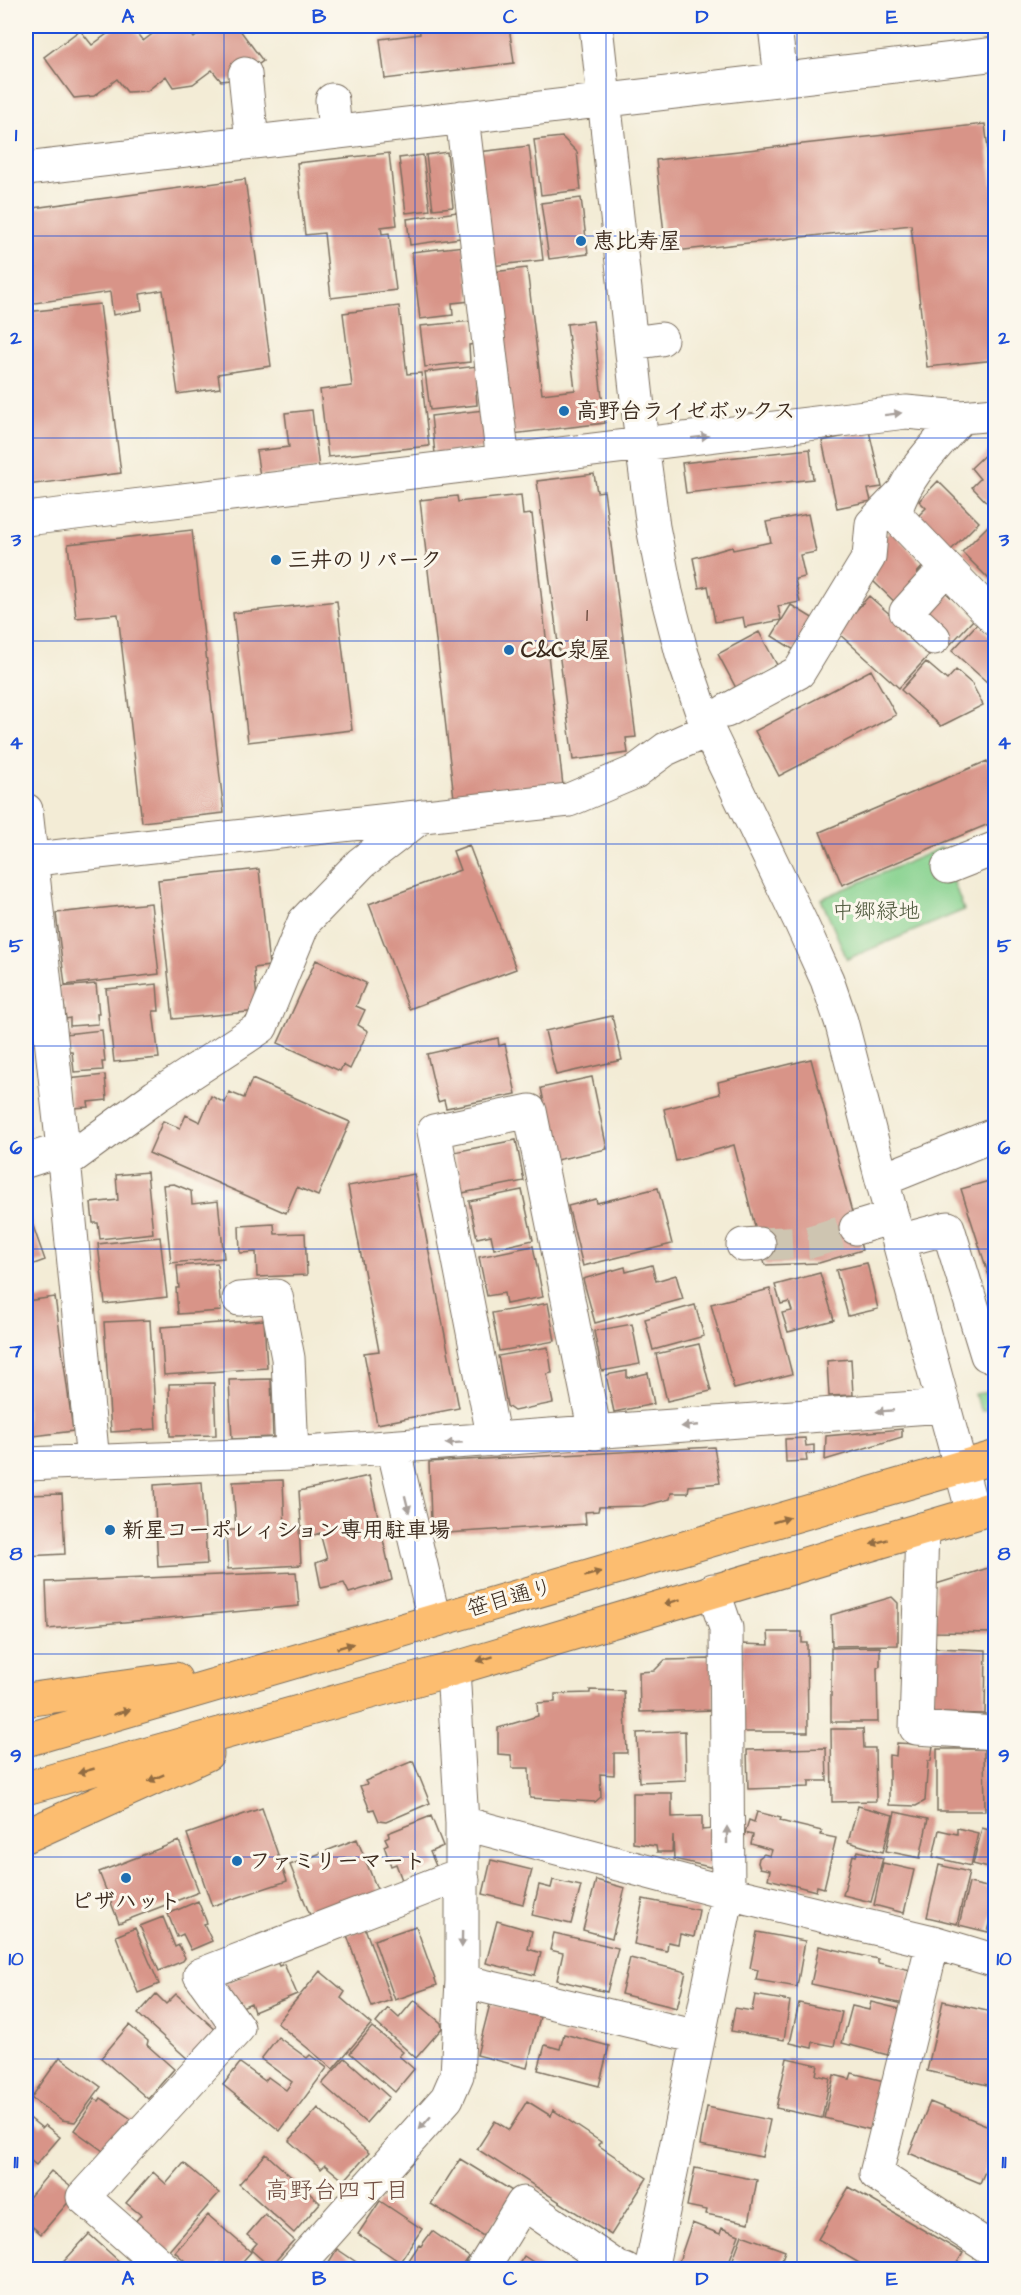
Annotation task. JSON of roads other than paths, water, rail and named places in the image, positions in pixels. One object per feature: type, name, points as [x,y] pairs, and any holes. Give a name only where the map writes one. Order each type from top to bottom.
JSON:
[{"type":"main road","name":"笹目通り","points":[[26,1740],[996,1457]]},
{"type":"main road","points":[[26,1788],[453,1669],[984,1510]]},
{"type":"main road","points":[[26,1700],[289,1663]]},
{"type":"main road","points":[[26,1836],[304,1710]]},
{"type":"street","points":[[596,26],[604,100],[646,341],[642,444],[653,527],[682,654],[717,720],[827,980],[841,1021],[961,1468],[984,1510]]},
{"type":"street","points":[[775,26],[781,79]]},
{"type":"street","points":[[26,169],[996,54]]},
{"type":"street","points":[[245,74],[252,142]]},
{"type":"street","points":[[332,100],[336,132]]},
{"type":"street","points":[[462,117],[503,461]]},
{"type":"street","points":[[26,519],[906,412],[961,417],[996,414]]},
{"type":"street","points":[[29,860],[569,800],[635,772],[666,749],[800,672],[868,557],[872,524],[900,495],[918,467],[961,417]]},
{"type":"street","points":[[900,495],[896,510],[901,521],[996,620]]},
{"type":"street","points":[[934,638],[906,612],[945,569]]},
{"type":"street","points":[[26,810],[29,860],[63,1156],[93,1462]]},
{"type":"street","points":[[26,1161],[63,1156],[261,1027],[304,922],[360,863],[422,816]]},
{"type":"street","points":[[948,867],[996,848]]},
{"type":"street","points":[[494,1440],[434,1131],[530,1111],[594,1433]]},
{"type":"street","points":[[882,1180],[996,1134]]},
{"type":"street","points":[[856,1228],[948,1228],[987,1354],[996,1353]]},
{"type":"street","points":[[239,1299],[276,1296],[288,1358],[292,1454]]},
{"type":"street","points":[[26,1464],[292,1454],[943,1406]]},
{"type":"street","points":[[393,1447],[434,1620]]},
{"type":"street","points":[[922,1529],[916,1728],[996,1733]]},
{"type":"street","points":[[651,2270],[728,1893],[726,1628],[713,1590]]},
{"type":"street","points":[[294,2270],[447,2098],[457,2076],[462,1981],[463,1880],[453,1669]]},
{"type":"street","points":[[462,1823],[728,1893],[933,1942],[996,1961]]},
{"type":"street","points":[[166,2270],[83,2197],[238,2028],[200,1975],[449,1879],[463,1880]]},
{"type":"street","points":[[933,1942],[876,2174],[996,2252]]},
{"type":"street","points":[[462,1981],[698,2037]]},
{"type":"street","points":[[482,2270],[523,2203],[618,2268],[625,2270]]},
{"type":"tunnel","points":[[759,1244],[810,1242],[856,1228]]},
{"type":"place","name":"恵比寿屋","points":[[581,241]]},
{"type":"place","name":"高野台ライゼボックス","points":[[564,411]]},
{"type":"place","name":"三井のリパーク","points":[[276,560]]},
{"type":"place","name":"C&C泉屋","points":[[509,650]]},
{"type":"place","name":"新星コーポレィション専用駐車場","points":[[110,1530]]},
{"type":"place","name":"ファミリーマート","points":[[237,1861]]},
{"type":"place","name":"ピザハット","points":[[126,1878]]},
{"type":"district","name":"高野台四丁目","points":[[337,2191]]},
{"type":"park label","name":"中郷緑地","points":[[876,911]]}]
